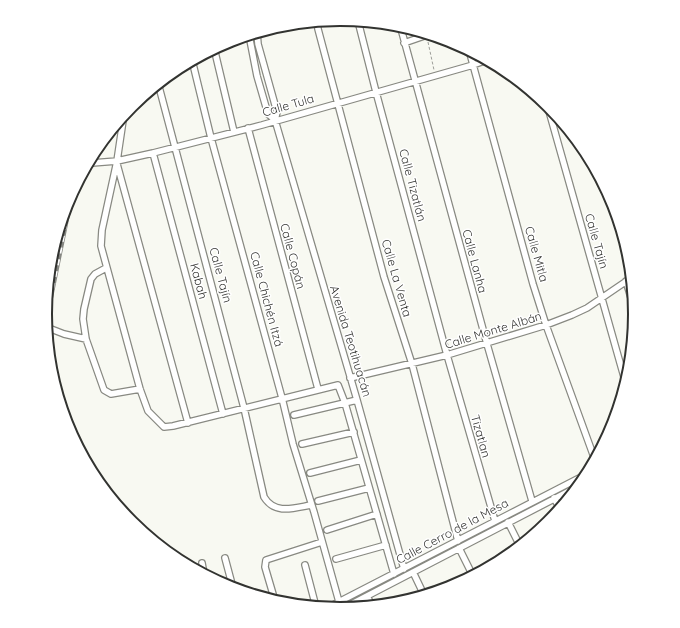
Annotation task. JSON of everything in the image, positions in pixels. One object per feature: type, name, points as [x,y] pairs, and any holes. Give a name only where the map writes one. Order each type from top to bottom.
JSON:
[{"type":"street","name":"Calle La Venta","points":[[318,27],[384,277],[412,364],[458,541]]},
{"type":"street","name":"Calle Tizatlán","points":[[360,27],[447,355]]},
{"type":"street","name":"Calle Lanha","points":[[402,33],[487,344],[532,501]]},
{"type":"street","points":[[249,40],[257,76],[268,114],[274,120],[277,112],[258,38]]},
{"type":"street","points":[[404,43],[420,38]]},
{"type":"street","points":[[216,55],[234,132]]},
{"type":"street","name":"Calle Mitla","points":[[471,58],[546,325],[592,452]]},
{"type":"street","name":"Calle Tula","points":[[96,163],[117,161],[175,148],[479,63]]},
{"type":"street","name":"Calle Chichén Itzá","points":[[194,67],[211,138],[282,398],[293,444],[338,602]]},
{"type":"street","name":"Calle Tajín","points":[[160,90],[244,408],[264,497],[273,507],[282,509],[311,505]]},
{"type":"street","name":"Calle Tajín","points":[[551,117],[622,370]]},
{"type":"street","name":"Avenida Teotihuacán","points":[[274,120],[357,400],[404,569]]},
{"type":"street","points":[[122,125],[101,246],[140,389],[148,411],[164,427],[173,426],[338,384],[354,432],[394,574]]},
{"type":"street","name":"Calle Copán","points":[[248,128],[318,389]]},
{"type":"street","name":"Kabah","points":[[154,153],[223,414]]},
{"type":"street","points":[[117,161],[188,423]]},
{"type":"street","points":[[106,268],[93,277],[90,282],[83,314],[86,339],[104,390],[107,393],[111,394],[140,389]]},
{"type":"street","name":"Calle Monte Albán","points":[[350,378],[447,355],[546,325],[572,315],[626,282]]},
{"type":"street","points":[[53,330],[86,339]]},
{"type":"street","name":"Tizatlan","points":[[447,355],[495,521]]},
{"type":"street","points":[[294,415],[357,400]]},
{"type":"street","points":[[302,444],[354,432]]},
{"type":"street","points":[[310,473],[361,460]]},
{"type":"street","name":"Calle Cerro de la Mesa","points":[[338,602],[574,481]]},
{"type":"street","points":[[318,501],[369,488]]},
{"type":"street","name":"Calle Cerro de la Mesa","points":[[357,601],[565,493]]},
{"type":"street","points":[[554,498],[557,504]]},
{"type":"street","points":[[327,530],[377,513],[387,508]]},
{"type":"street","points":[[508,522],[517,540]]},
{"type":"street","points":[[273,594],[265,567],[266,560],[322,542]]},
{"type":"street","points":[[336,559],[386,545]]},
{"type":"street","points":[[459,548],[470,570]]},
{"type":"street","points":[[225,558],[231,580]]},
{"type":"street","points":[[305,565],[314,601]]},
{"type":"street","points":[[413,572],[422,590]]},
{"type":"street","points":[[367,596],[369,600]]},
{"type":"path","points":[[429,40],[435,75]]},
{"type":"railway","points":[[53,288],[67,222]]}]
